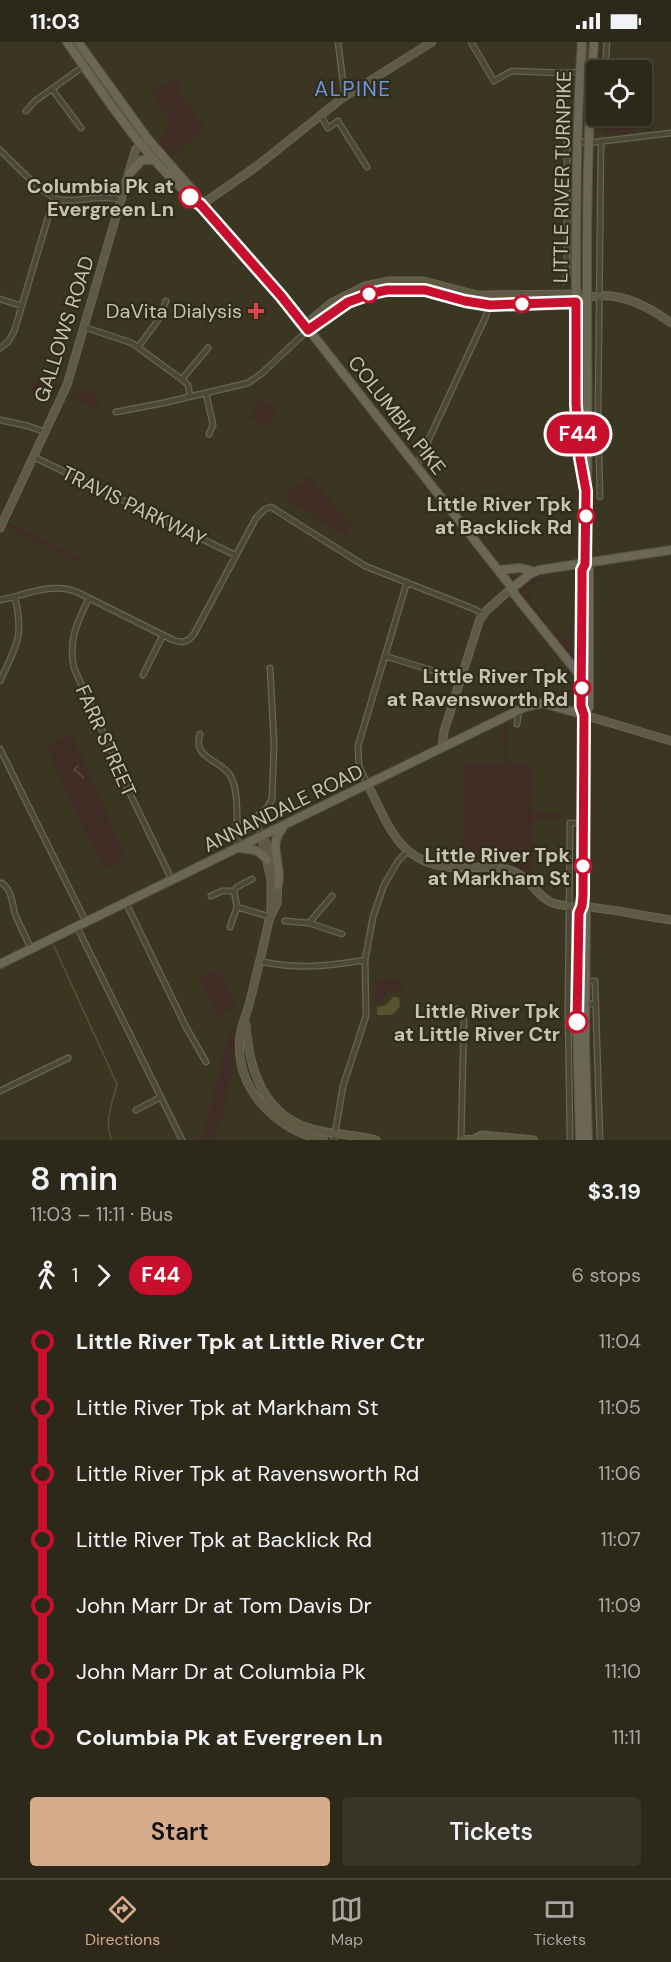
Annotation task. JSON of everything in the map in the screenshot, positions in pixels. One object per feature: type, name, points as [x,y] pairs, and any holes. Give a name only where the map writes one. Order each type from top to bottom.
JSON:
[{"type":"main road","name":"COLUMBIA PIKE","points":[[67,42],[144,141],[195,193],[201,205]]},
{"type":"main road","name":"COLUMBIA PIKE","points":[[78,42],[155,160],[185,193],[201,205],[281,296],[582,678]]},
{"type":"main road","name":"LITTLE RIVER TURNPIKE","points":[[582,42],[578,142],[576,371],[579,446],[586,491]]},
{"type":"main road","name":"LITTLE RIVER TURNPIKE","points":[[580,1140],[579,913],[582,906],[584,715],[581,706],[582,570],[585,564],[588,458],[586,408],[589,142],[594,42]]},
{"type":"main road","points":[[129,174],[142,160],[155,160]]},
{"type":"main road","points":[[576,371],[581,378],[586,408]]},
{"type":"main road","points":[[498,570],[521,568],[535,572],[671,550]]},
{"type":"main road","name":"LITTLE RIVER TURNPIKE","points":[[584,715],[589,707],[590,676],[589,570],[585,564]]},
{"type":"main road","points":[[511,589],[535,572]]},
{"type":"main road","name":"ANNANDALE ROAD","points":[[0,964],[532,704],[543,703],[584,715]]},
{"type":"main road","points":[[278,885],[280,874],[274,847],[275,838],[291,822]]},
{"type":"main road","points":[[238,848],[256,850],[267,860]]},
{"type":"main road","name":"LITTLE RIVER TURNPIKE","points":[[582,906],[586,913],[586,981],[581,1004],[588,1140]]},
{"type":"street","points":[[338,42],[345,97]]},
{"type":"street","points":[[201,205],[257,166],[345,97],[432,42]]},
{"type":"street","points":[[471,42],[494,81],[512,71],[563,74],[580,72]]},
{"type":"street","points":[[606,60],[607,42]]},
{"type":"street","points":[[26,111],[35,101],[91,60]]},
{"type":"street","points":[[52,89],[81,128]]},
{"type":"street","points":[[321,116],[328,128],[338,121],[367,167]]},
{"type":"street","points":[[564,280],[567,275],[567,126]]},
{"type":"street","points":[[578,142],[671,133]]},
{"type":"street","name":"GALLOWS ROAD","points":[[0,528],[66,385],[136,149],[144,141]]},
{"type":"street","points":[[600,497],[598,418],[601,141]]},
{"type":"street","points":[[0,150],[45,193],[55,199],[107,197],[122,200]]},
{"type":"street","points":[[0,348],[14,333],[50,211],[50,202],[45,193]]},
{"type":"street","points":[[50,211],[56,203],[64,200]]},
{"type":"street","points":[[308,330],[311,321],[332,303],[365,286],[389,280],[424,281],[477,295],[576,298]]},
{"type":"street","points":[[116,412],[248,383],[308,330],[348,302],[387,290],[425,290],[490,305],[614,296],[638,303],[658,313],[671,323]]},
{"type":"street","points":[[416,466],[490,305],[492,296]]},
{"type":"street","points":[[0,299],[22,306]]},
{"type":"street","points":[[138,347],[159,319],[166,301]]},
{"type":"street","points":[[84,327],[138,347],[182,379],[188,385],[190,396]]},
{"type":"street","points":[[182,379],[208,348]]},
{"type":"street","points":[[206,393],[213,425],[209,434]]},
{"type":"street","points":[[0,420],[45,432]]},
{"type":"street","name":"TRAVIS PARKWAY","points":[[34,457],[235,555]]},
{"type":"street","points":[[0,600],[56,588],[70,590],[180,642],[190,639],[256,518],[268,507],[272,507],[365,566],[483,614]]},
{"type":"street","points":[[407,582],[357,753],[359,766],[396,839],[407,852],[438,866],[511,870],[526,878],[545,898],[558,904],[671,920]]},
{"type":"street","points":[[442,748],[444,731],[477,626],[483,614],[511,589]]},
{"type":"street","points":[[0,681],[19,637],[20,621],[15,597]]},
{"type":"street","name":"FARR STREET","points":[[89,598],[72,640],[74,668],[172,880]]},
{"type":"street","points":[[143,675],[163,635]]},
{"type":"street","points":[[386,656],[460,680]]},
{"type":"street","points":[[270,668],[274,744],[272,799],[267,808],[256,817],[257,825],[273,859],[278,885],[277,903],[271,916],[240,1036],[240,1053],[248,1082],[257,1098],[271,1114],[288,1127],[304,1135],[324,1140]]},
{"type":"street","points":[[584,715],[671,741]]},
{"type":"street","points":[[200,734],[198,743],[201,752],[226,770],[235,786],[238,848]]},
{"type":"street","points":[[0,749],[86,922]]},
{"type":"street","points":[[570,1140],[568,905],[570,823],[583,823]]},
{"type":"street","points":[[262,836],[272,891],[271,916]]},
{"type":"street","points":[[334,1136],[343,1086],[366,1016],[365,960],[373,917],[384,885],[398,861],[407,852]]},
{"type":"street","points":[[211,896],[222,891],[234,891],[252,879]]},
{"type":"street","points":[[2,883],[6,886],[31,949]]},
{"type":"street","points":[[230,927],[237,907],[234,891]]},
{"type":"street","points":[[309,923],[332,896]]},
{"type":"street","points":[[126,903],[186,1027],[206,1062]]},
{"type":"street","points":[[237,907],[271,916]]},
{"type":"street","points":[[285,921],[309,923],[342,934]]},
{"type":"street","points":[[77,927],[182,1140]]},
{"type":"street","points":[[259,961],[297,968],[365,960]]},
{"type":"street","points":[[586,981],[596,981],[600,1140]]},
{"type":"street","points":[[568,1003],[596,1004]]},
{"type":"street","points":[[458,1009],[464,1019],[461,1140],[475,1139],[482,1135],[534,1140]]},
{"type":"street","points":[[245,1019],[255,1078],[278,1110],[295,1122],[334,1136],[376,1140]]},
{"type":"street","points":[[0,1091],[68,1058]]},
{"type":"street","points":[[257,1098],[264,1093]]},
{"type":"street","points":[[136,1110],[161,1098]]},
{"type":"shaded area","points":[[177,77],[181,82],[180,94],[206,129],[170,158],[156,141],[165,133],[171,119],[151,93]]},
{"type":"shaded area","points":[[604,126],[633,126],[634,132],[610,135],[604,131]]},
{"type":"shaded area","points":[[31,381],[59,385],[56,392],[29,389]]},
{"type":"shaded area","points":[[95,390],[100,410],[98,411],[68,396]]},
{"type":"shaded area","points":[[261,398],[278,414],[266,427],[250,418]]},
{"type":"shaded area","points":[[310,476],[352,527],[344,535],[283,497]]},
{"type":"shaded area","points":[[9,522],[84,560],[82,564],[5,526]]},
{"type":"shaded area","points":[[537,577],[542,578],[541,582],[533,584],[525,591],[527,594],[530,592],[530,600],[548,623],[547,626],[520,592]]},
{"type":"shaded area","points":[[567,625],[572,625],[572,650],[575,656],[573,657],[553,635],[555,630],[559,629],[557,632],[562,639],[566,637],[566,641],[570,641],[570,631],[567,630],[570,630],[570,626]]},
{"type":"shaded area","points":[[508,721],[507,764],[533,764],[532,813],[565,813],[565,818],[533,818],[532,877],[507,862],[463,861],[465,763],[503,764],[503,723]]},
{"type":"shaded area","points":[[70,733],[127,860],[105,869],[78,819],[47,747]]},
{"type":"shaded area","points":[[220,969],[236,1003],[235,1008],[217,1016],[199,979]]},
{"type":"shaded area","points":[[393,977],[403,982],[403,991],[388,992],[384,1002],[376,1003],[374,980]]},
{"type":"shaded area","points":[[393,997],[399,997],[400,1007],[392,1015],[377,1015],[377,1007],[386,1005]]},
{"type":"shaded area","points":[[236,1023],[237,1053],[219,1131],[214,1131],[212,1140],[202,1140],[230,1028],[233,1037]]},
{"type":"waterway","points":[[585,90],[587,46]]},
{"type":"waterway","points":[[78,766],[74,769],[84,778]]},
{"type":"waterway","points":[[54,946],[117,1084],[108,1126],[112,1140]]},
{"type":"bus line","name":"F44","points":[[190,197],[201,205],[271,284],[308,330],[348,302],[387,290],[425,290],[490,305],[576,302],[576,404],[580,458],[587,500],[585,564],[582,570],[583,896],[579,913],[577,1022]]},
{"type":"place","name":"Columbia Pk at Evergreen Ln","points":[[190,197]]},
{"type":"place","name":"DaVita Dialysis","points":[[256,311]]},
{"type":"place","name":"Little River Tpk at Backlick Rd","points":[[586,516]]},
{"type":"place","name":"Little River Tpk at Ravensworth Rd","points":[[582,688]]},
{"type":"place","name":"Little River Tpk at Markham St","points":[[583,866]]},
{"type":"place","name":"Little River Tpk at Little River Ctr","points":[[577,1022]]},
{"type":"district","name":"ALPINE","points":[[353,89]]}]
